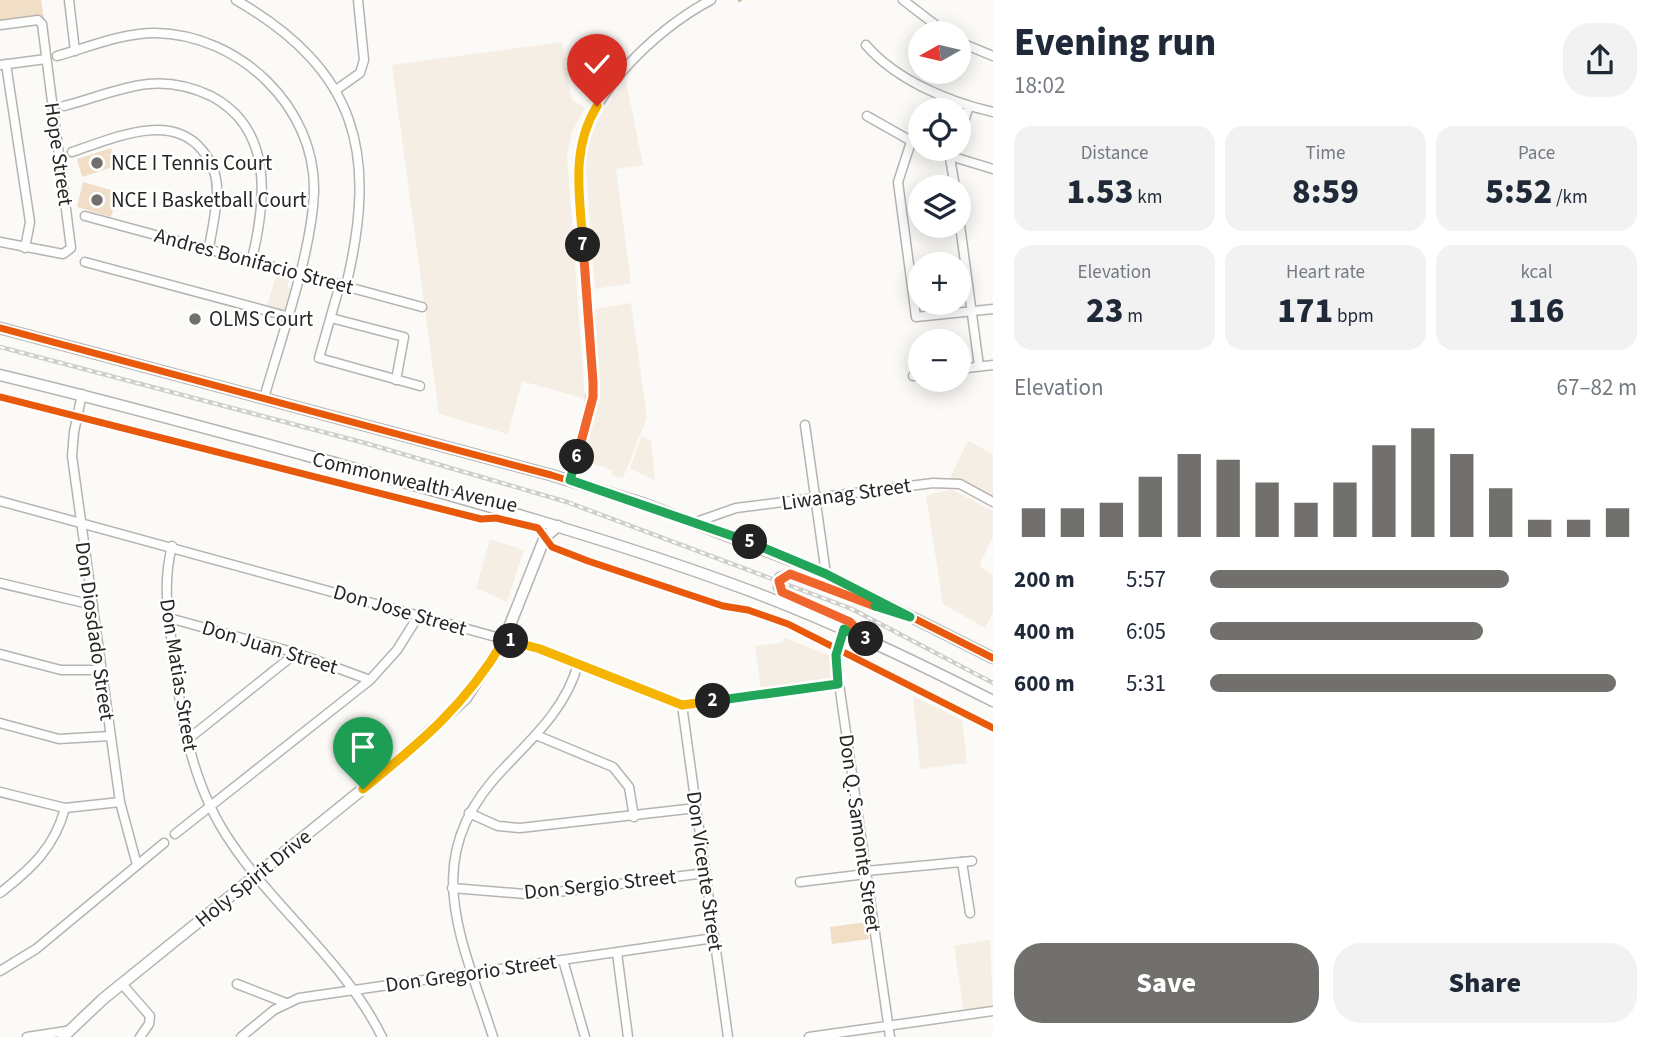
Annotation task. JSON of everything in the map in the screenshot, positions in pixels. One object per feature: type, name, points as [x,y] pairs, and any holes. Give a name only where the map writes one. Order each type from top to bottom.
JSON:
[{"type":"main road","name":"Commonwealth Avenue","points":[[0,328],[570,480],[696,522],[826,574],[993,658]]},
{"type":"main road","name":"Commonwealth Avenue","points":[[0,374],[82,394],[540,521],[739,587],[844,629],[993,701]]},
{"type":"main road","points":[[540,521],[545,537],[558,527]]},
{"type":"main road","name":"Holy Spirit Drive","points":[[64,1034],[445,719],[482,677],[504,640],[545,537]]},
{"type":"main road","points":[[868,642],[850,622],[782,592],[779,587],[780,578],[790,574],[910,617]]},
{"type":"street","points":[[69,0],[75,51]]},
{"type":"street","points":[[236,0],[292,38],[337,90],[353,138],[361,190],[357,239],[319,358],[420,386]]},
{"type":"street","points":[[337,90],[360,73],[364,60],[358,0]]},
{"type":"street","points":[[570,480],[587,422],[593,382],[578,171],[580,141],[592,115],[620,76],[681,18],[711,0]]},
{"type":"street","points":[[904,0],[931,21]]},
{"type":"street","name":"Hope Street","points":[[0,25],[41,21],[71,248],[63,254],[25,248]]},
{"type":"street","points":[[57,56],[128,36],[175,35],[227,50],[266,79],[299,124],[312,165],[312,213],[264,398]]},
{"type":"street","points":[[866,45],[919,85],[949,98]]},
{"type":"street","points":[[971,47],[993,56]]},
{"type":"street","points":[[0,242],[25,248],[30,222],[3,65],[46,59]]},
{"type":"street","points":[[64,106],[150,84],[194,88],[226,106],[246,126],[262,168],[262,214],[252,260]]},
{"type":"street","points":[[971,107],[993,112]]},
{"type":"street","points":[[867,116],[908,140]]},
{"type":"street","points":[[72,152],[120,136],[158,130],[190,137],[210,161],[217,181],[209,248]]},
{"type":"street","points":[[908,151],[898,182],[916,317],[993,309]]},
{"type":"street","points":[[962,161],[993,169]]},
{"type":"street","name":"Andres Bonifacio Street","points":[[85,216],[422,307]]},
{"type":"street","points":[[962,238],[979,366]]},
{"type":"street","points":[[85,262],[286,316]]},
{"type":"street","points":[[331,318],[405,339],[396,380]]},
{"type":"street","points":[[971,367],[993,365]]},
{"type":"street","name":"Don Diosdado Street","points":[[82,394],[72,449],[80,521],[120,802],[137,865]]},
{"type":"street","points":[[805,425],[826,574]]},
{"type":"street","name":"Liwanag Street","points":[[696,522],[736,508],[943,482],[960,484],[993,502]]},
{"type":"street","name":"Don Jose Street","points":[[0,501],[172,546],[504,640],[578,664],[682,705],[838,684]]},
{"type":"street","name":"Don Matias Street","points":[[172,546],[164,579],[187,740],[211,809],[231,843],[256,875],[355,989],[382,1037]]},
{"type":"street","points":[[0,583],[93,605]]},
{"type":"street","points":[[175,834],[211,809],[370,680],[397,650],[419,615]]},
{"type":"street","name":"Don Juan Street","points":[[169,618],[296,653],[370,680]]},
{"type":"street","name":"Don Q. Samonte Street","points":[[844,629],[836,655],[838,684],[890,1037]]},
{"type":"street","points":[[187,740],[296,653]]},
{"type":"street","points":[[0,654],[61,670],[101,670]]},
{"type":"street","points":[[493,1037],[458,928],[452,888],[455,852],[469,813],[495,776],[536,735],[570,688],[578,664]]},
{"type":"street","name":"Don Vicente Street","points":[[682,705],[728,1037]]},
{"type":"street","points":[[0,723],[59,738],[110,736]]},
{"type":"street","points":[[536,735],[613,767],[629,787],[634,817]]},
{"type":"street","points":[[0,792],[65,808],[120,802]]},
{"type":"street","points":[[0,893],[37,862],[50,845],[65,808]]},
{"type":"street","points":[[469,813],[498,826],[520,828],[696,808]]},
{"type":"street","points":[[0,971],[36,949],[164,843]]},
{"type":"street","points":[[800,883],[866,872],[972,861]]},
{"type":"street","points":[[962,862],[970,913]]},
{"type":"street","name":"Don Sergio Street","points":[[452,888],[525,894],[705,873]]},
{"type":"street","name":"Don Gregorio Street","points":[[241,1037],[286,1003],[355,989],[714,938]]},
{"type":"street","points":[[617,953],[628,1037]]},
{"type":"street","points":[[563,960],[585,1037]]},
{"type":"street","points":[[122,984],[150,1016],[149,1024],[140,1037]]},
{"type":"street","points":[[237,984],[286,1003]]},
{"type":"street","points":[[809,1037],[993,1011]]},
{"type":"street","points":[[27,1037],[64,1034]]},
{"type":"shaded area","points":[[0,0],[41,0],[44,18],[0,23]]},
{"type":"shaded area","points":[[562,42],[572,100],[585,108],[572,132],[567,156],[585,399],[522,381],[508,434],[439,414],[392,65]]},
{"type":"shaded area","points":[[626,81],[643,165],[616,169],[631,283],[595,289],[585,156],[592,126]]},
{"type":"shaded area","name":"NCE I Tennis Court","points":[[111,148],[116,166],[82,177],[77,159]]},
{"type":"shaded area","name":"NCE I Basketball Court","points":[[83,182],[118,192],[111,217],[77,207]]},
{"type":"shaded area","points":[[277,273],[290,277],[287,287],[291,288],[283,314],[266,309]]},
{"type":"shaded area","points":[[631,303],[647,418],[623,478],[612,475],[612,470],[581,460],[600,389],[595,309]]},
{"type":"shaded area","points":[[641,437],[651,440],[655,480],[630,469]]},
{"type":"shaded area","points":[[968,441],[993,454],[993,498],[950,478]]},
{"type":"shaded area","points":[[951,489],[993,511],[993,536],[979,566],[993,575],[993,612],[985,628],[943,604],[926,496]]},
{"type":"shaded area","points":[[490,539],[524,550],[507,602],[476,588]]},
{"type":"shaded area","points":[[785,638],[831,656],[834,679],[761,690],[755,646],[783,642]]},
{"type":"shaded area","points":[[913,696],[962,720],[967,763],[920,769]]},
{"type":"shaded area","points":[[867,922],[869,939],[832,944],[830,927]]},
{"type":"shaded area","points":[[990,940],[993,1008],[964,1012],[954,946]]},
{"type":"railway","points":[[0,347],[365,443],[567,502],[852,609],[993,683]]},
{"type":"cycle path","points":[[0,328],[551,475],[645,504],[826,574],[993,658]]},
{"type":"cycle path","points":[[0,397],[481,519],[496,518],[538,528],[552,547],[588,561],[723,606],[748,610],[788,624],[993,728]]},
{"type":"place","name":"NCE I Tennis Court","points":[[97,163]]},
{"type":"place","name":"NCE I Basketball Court","points":[[97,200]]},
{"type":"place","name":"OLMS Court","points":[[195,319]]},
{"type":"route","points":[[363,789],[466,698],[504,640],[540,649],[682,705],[838,684],[836,655],[844,629],[868,642],[850,622],[782,592],[778,584],[780,578],[785,575],[793,575],[910,617],[826,574],[760,546],[570,480],[593,397],[578,162],[580,141],[597,106]]}]
